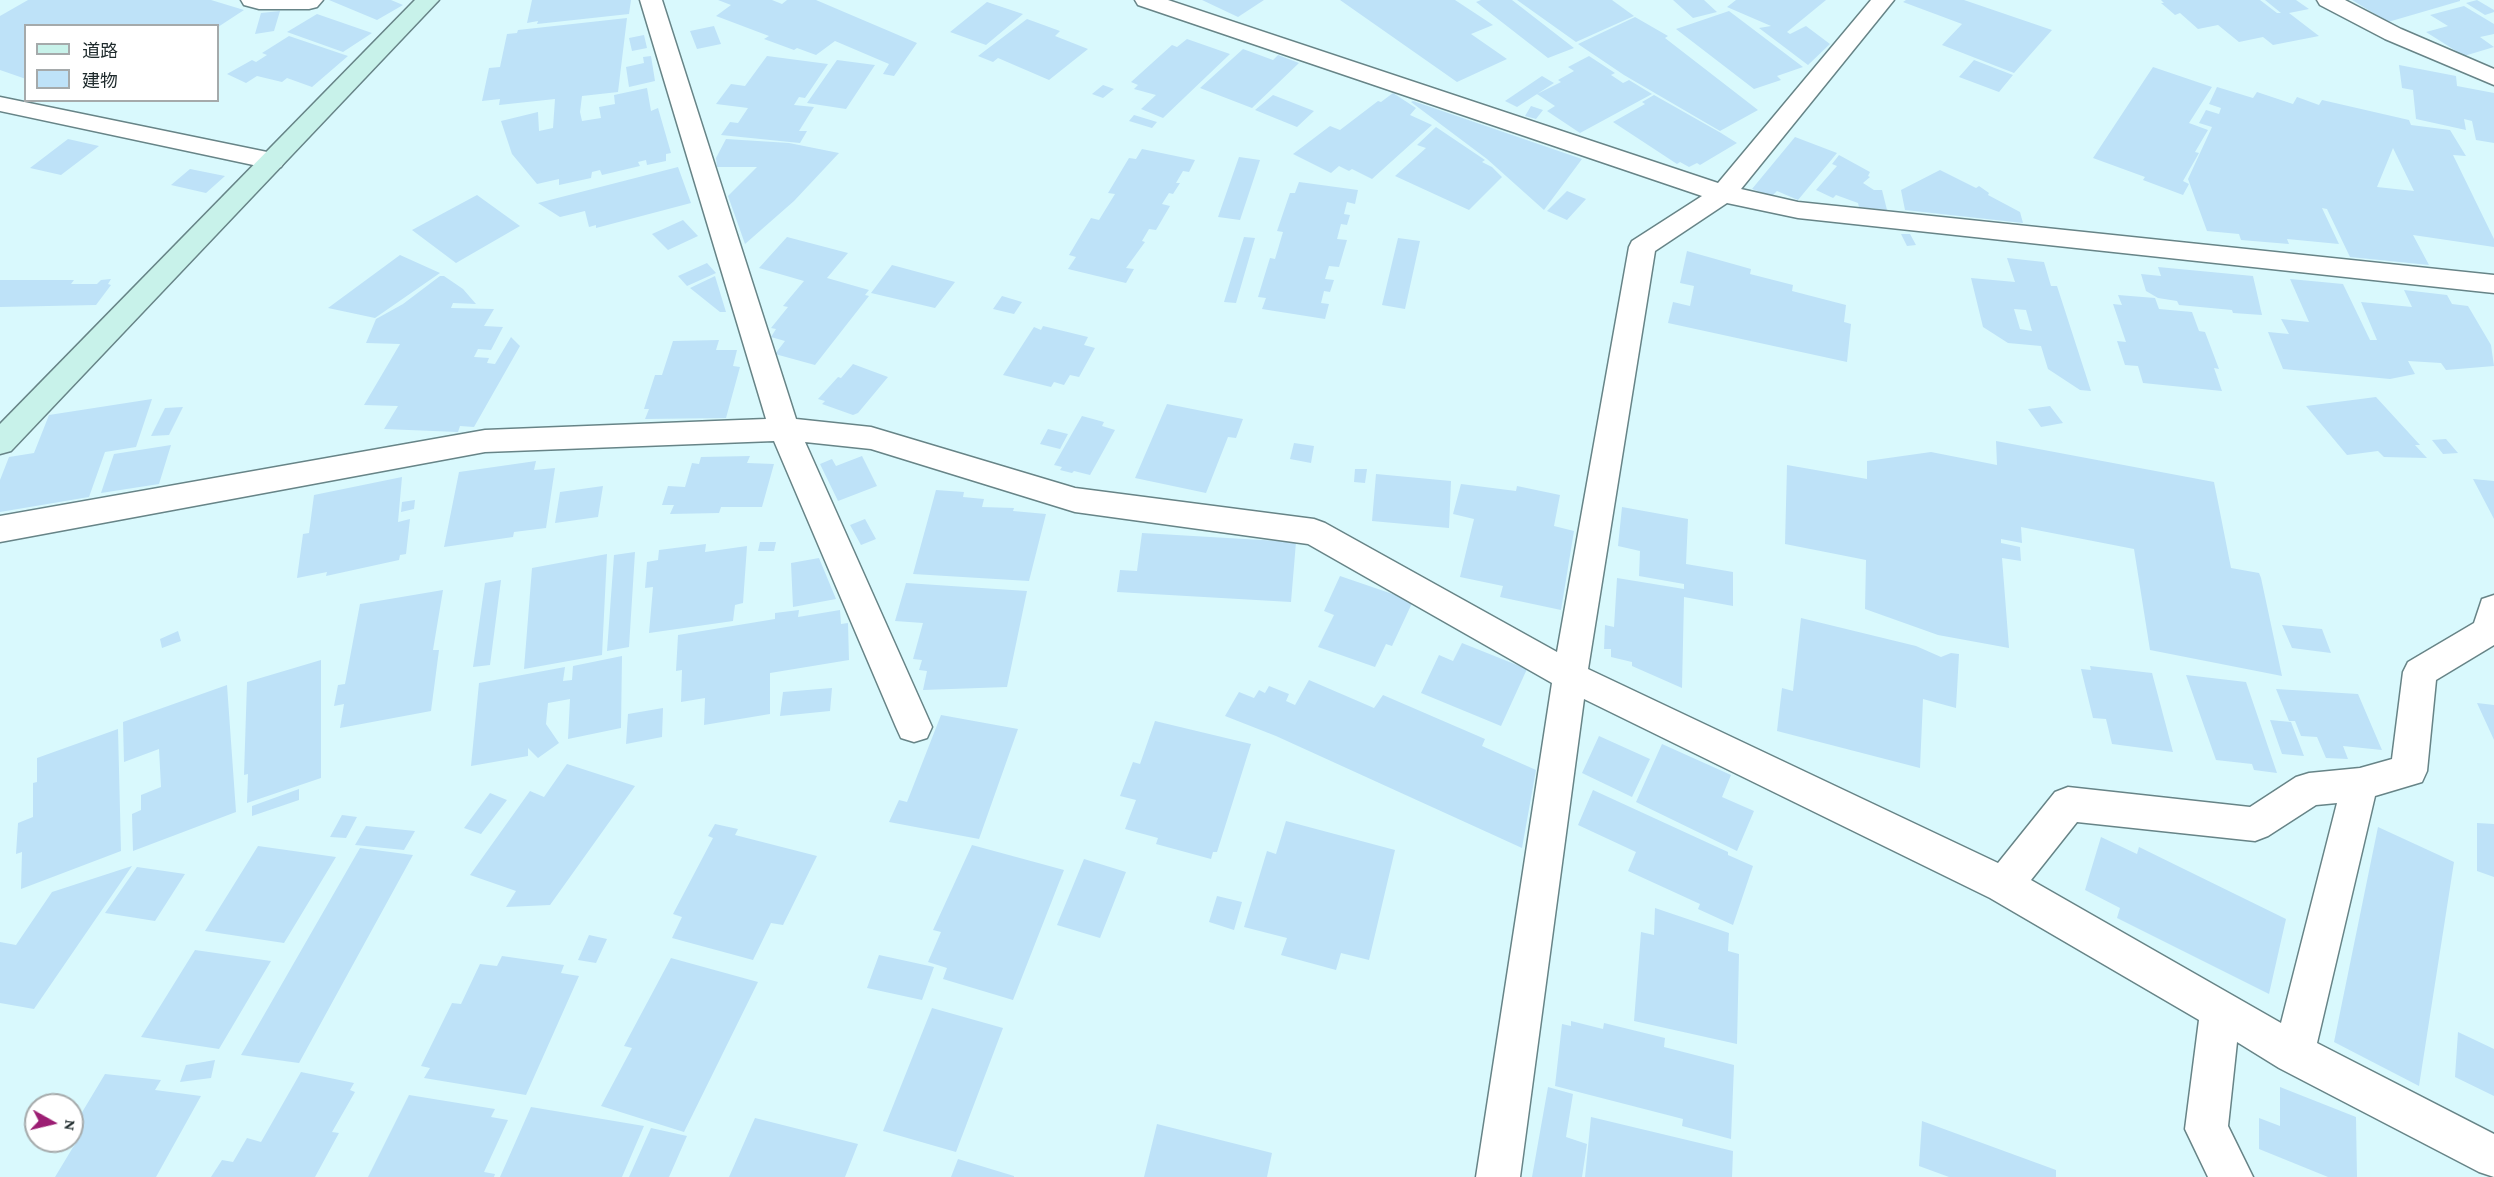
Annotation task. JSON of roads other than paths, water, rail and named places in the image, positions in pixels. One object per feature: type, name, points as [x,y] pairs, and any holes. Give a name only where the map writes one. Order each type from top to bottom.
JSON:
[{"type":"street","points":[[252,0],[269,2],[312,0]]},
{"type":"street","points":[[0,442],[428,0]]},
{"type":"street","points":[[651,0],[784,429],[914,727]]},
{"type":"street","points":[[1146,0],[1723,194],[1798,210],[2494,284]]},
{"type":"street","points":[[1498,1177],[1570,676],[1642,247],[1723,194],[1883,0]]},
{"type":"street","points":[[2328,0],[2393,34],[2494,78]]},
{"type":"street","points":[[0,104],[272,161]]},
{"type":"street","points":[[0,529],[485,441],[784,429],[872,438],[1075,500],[1314,532],[1570,676],[2004,885],[2294,1053],[2494,1157]]},
{"type":"street","points":[[2004,885],[2068,804],[2255,824],[2308,789],[2360,784],[2409,771],[2420,672],[2489,631],[2494,609]]},
{"type":"street","points":[[2294,1053],[2360,784]]},
{"type":"street","points":[[2220,1010],[2206,1129],[2231,1177]]}]
